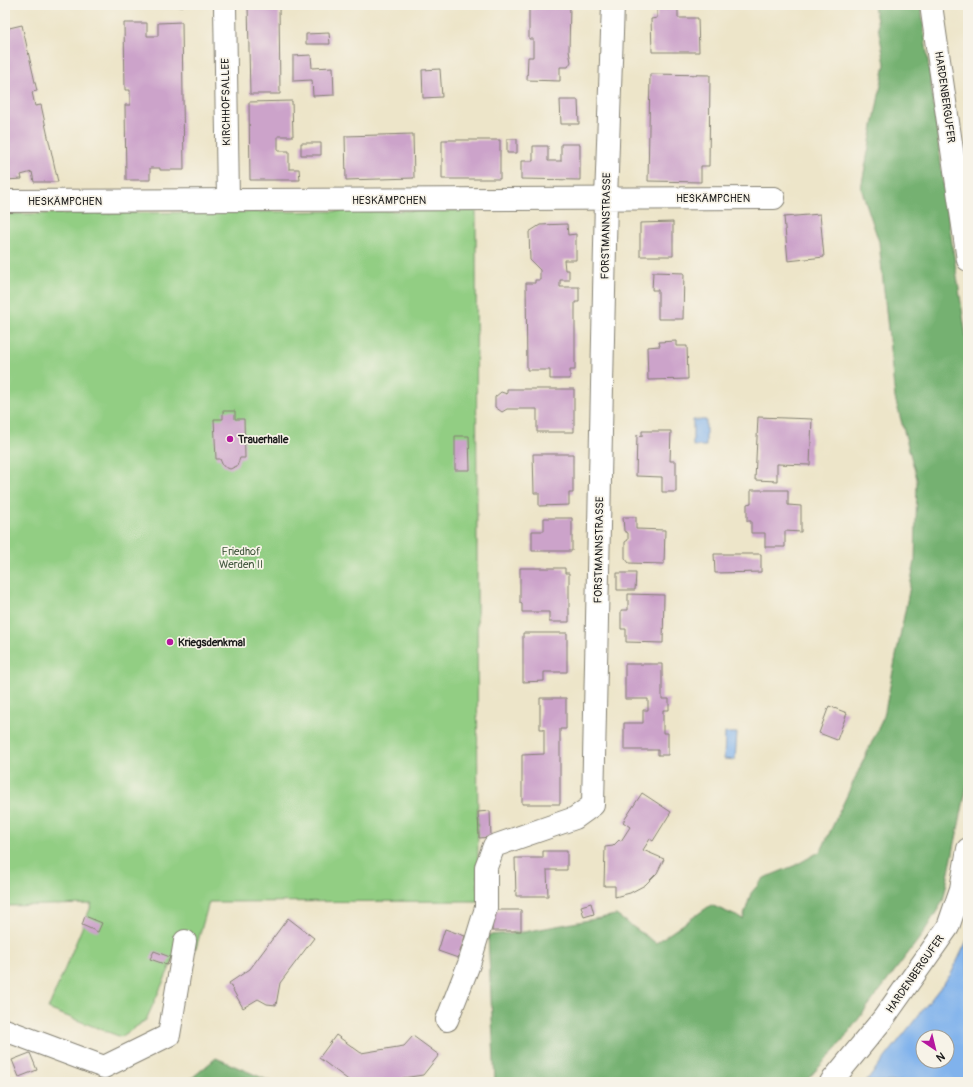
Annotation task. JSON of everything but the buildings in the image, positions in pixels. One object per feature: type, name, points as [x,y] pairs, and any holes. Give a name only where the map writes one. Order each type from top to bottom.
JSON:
[{"type":"street","name":"KIRCHHOFSALLEE","points":[[225,5],[228,200]]},
{"type":"street","name":"FORSTMANNSTRASSE","points":[[447,1020],[469,964],[486,908],[486,867],[494,846],[575,818],[593,805],[606,199],[613,5]]},
{"type":"street","name":"HARDENBERGUFER","points":[[931,5],[968,260]]},
{"type":"street","name":"HESKÄMPCHEN","points":[[5,201],[774,198]]},
{"type":"street","name":"HARDENBERGUFER","points":[[831,1082],[883,1019],[948,927],[961,889],[968,849]]},
{"type":"street","points":[[5,1030],[104,1067],[168,1035],[186,941]]},
{"type":"green space","points":[[874,5],[921,5],[946,203],[968,349],[968,781],[943,901],[922,935],[835,1050],[805,1082],[495,1082],[488,935],[524,932],[616,915],[656,943],[711,905],[743,919],[751,893],[764,878],[796,865],[821,851],[884,716],[915,561],[917,479],[895,398],[879,242],[861,188],[885,64]]},
{"type":"green space","name":"Friedhof Werden II","points":[[476,210],[478,901],[209,902],[196,948],[180,945],[146,1020],[121,1037],[48,1009],[92,904],[5,906],[5,214]]},
{"type":"green space","points":[[216,1058],[272,1082],[187,1082]]},
{"type":"water","points":[[693,420],[706,420],[706,446],[693,446]]},
{"type":"water","points":[[725,733],[737,733],[735,760],[724,759]]},
{"type":"water","points":[[968,938],[968,1082],[866,1082],[951,974]]},
{"type":"place","name":"Trauerhalle","points":[[230,439]]},
{"type":"place","name":"Kriegsdenkmal","points":[[170,642]]}]
